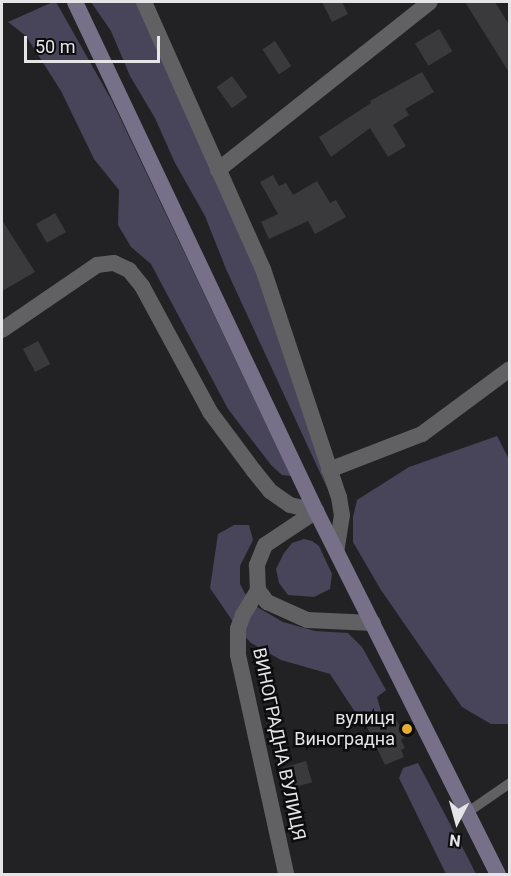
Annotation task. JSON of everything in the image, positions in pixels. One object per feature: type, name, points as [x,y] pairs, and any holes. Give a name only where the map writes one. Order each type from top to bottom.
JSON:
[{"type":"main road","points":[[75,2],[316,511],[498,874]]},
{"type":"street","points":[[144,2],[263,269],[339,497],[342,515],[336,551]]},
{"type":"street","points":[[218,170],[430,2]]},
{"type":"street","points":[[2,330],[72,279],[97,265],[114,263],[129,270],[142,286],[210,412],[270,491],[290,505],[316,511]]},
{"type":"street","points":[[329,470],[422,434],[510,369]]},
{"type":"street","points":[[316,511],[265,545],[257,565],[258,591],[267,602],[307,620],[373,623]]},
{"type":"street","name":"ВИНОГРАДНА ВУЛИЦЯ","points":[[258,591],[238,629],[238,655],[286,874]]},
{"type":"lane","points":[[468,812],[510,783]]},
{"type":"shaded area","points":[[56,2],[112,101],[291,476],[282,475],[271,465],[228,409],[151,264],[131,247],[118,225],[119,190],[94,159],[61,91],[26,36],[8,22]]},
{"type":"shaded area","points":[[91,2],[144,2],[263,269],[328,490],[226,269],[205,216],[175,163],[155,118],[130,76],[111,31]]},
{"type":"shaded area","points":[[497,436],[510,461],[510,724],[491,724],[462,707],[381,590],[353,542],[353,517],[357,500],[409,467]]},
{"type":"shaded area","points":[[234,525],[249,525],[253,540],[240,566],[240,584],[250,603],[283,622],[315,631],[348,633],[362,647],[386,690],[377,697],[382,715],[363,724],[330,674],[281,660],[251,643],[238,629],[210,588],[218,534]]},
{"type":"shaded area","points":[[304,539],[319,546],[332,574],[330,589],[314,597],[288,595],[279,583],[276,569],[292,543]]},
{"type":"shaded area","points":[[418,763],[476,874],[446,874],[399,778],[403,768]]},
{"type":"building","points":[[322,2],[342,2],[348,14],[332,22]]},
{"type":"building","points":[[465,2],[495,2],[510,26],[510,74]]},
{"type":"building","points":[[439,29],[452,51],[428,66],[415,43]]},
{"type":"building","points":[[275,41],[291,66],[279,74],[262,49]]},
{"type":"building","points":[[422,72],[434,92],[405,109],[409,115],[393,125],[406,146],[388,157],[370,128],[331,157],[319,137],[371,103],[370,101]]},
{"type":"building","points":[[232,76],[247,97],[232,108],[217,87]]},
{"type":"building","points":[[273,175],[279,186],[286,183],[293,195],[317,181],[330,203],[336,200],[346,217],[315,234],[308,221],[269,239],[261,222],[278,214],[260,182]]},
{"type":"building","points":[[55,213],[66,232],[47,243],[36,224]]},
{"type":"building","points":[[2,220],[35,272],[2,291]]},
{"type":"building","points":[[38,341],[50,364],[35,372],[23,349]]},
{"type":"building","points":[[392,711],[405,737],[401,740],[405,748],[401,750],[404,757],[385,765],[366,725]]},
{"type":"building","points":[[306,761],[312,782],[288,789],[282,768]]},
{"type":"place","name":"вулиця Виноградна","points":[[407,729]]}]
